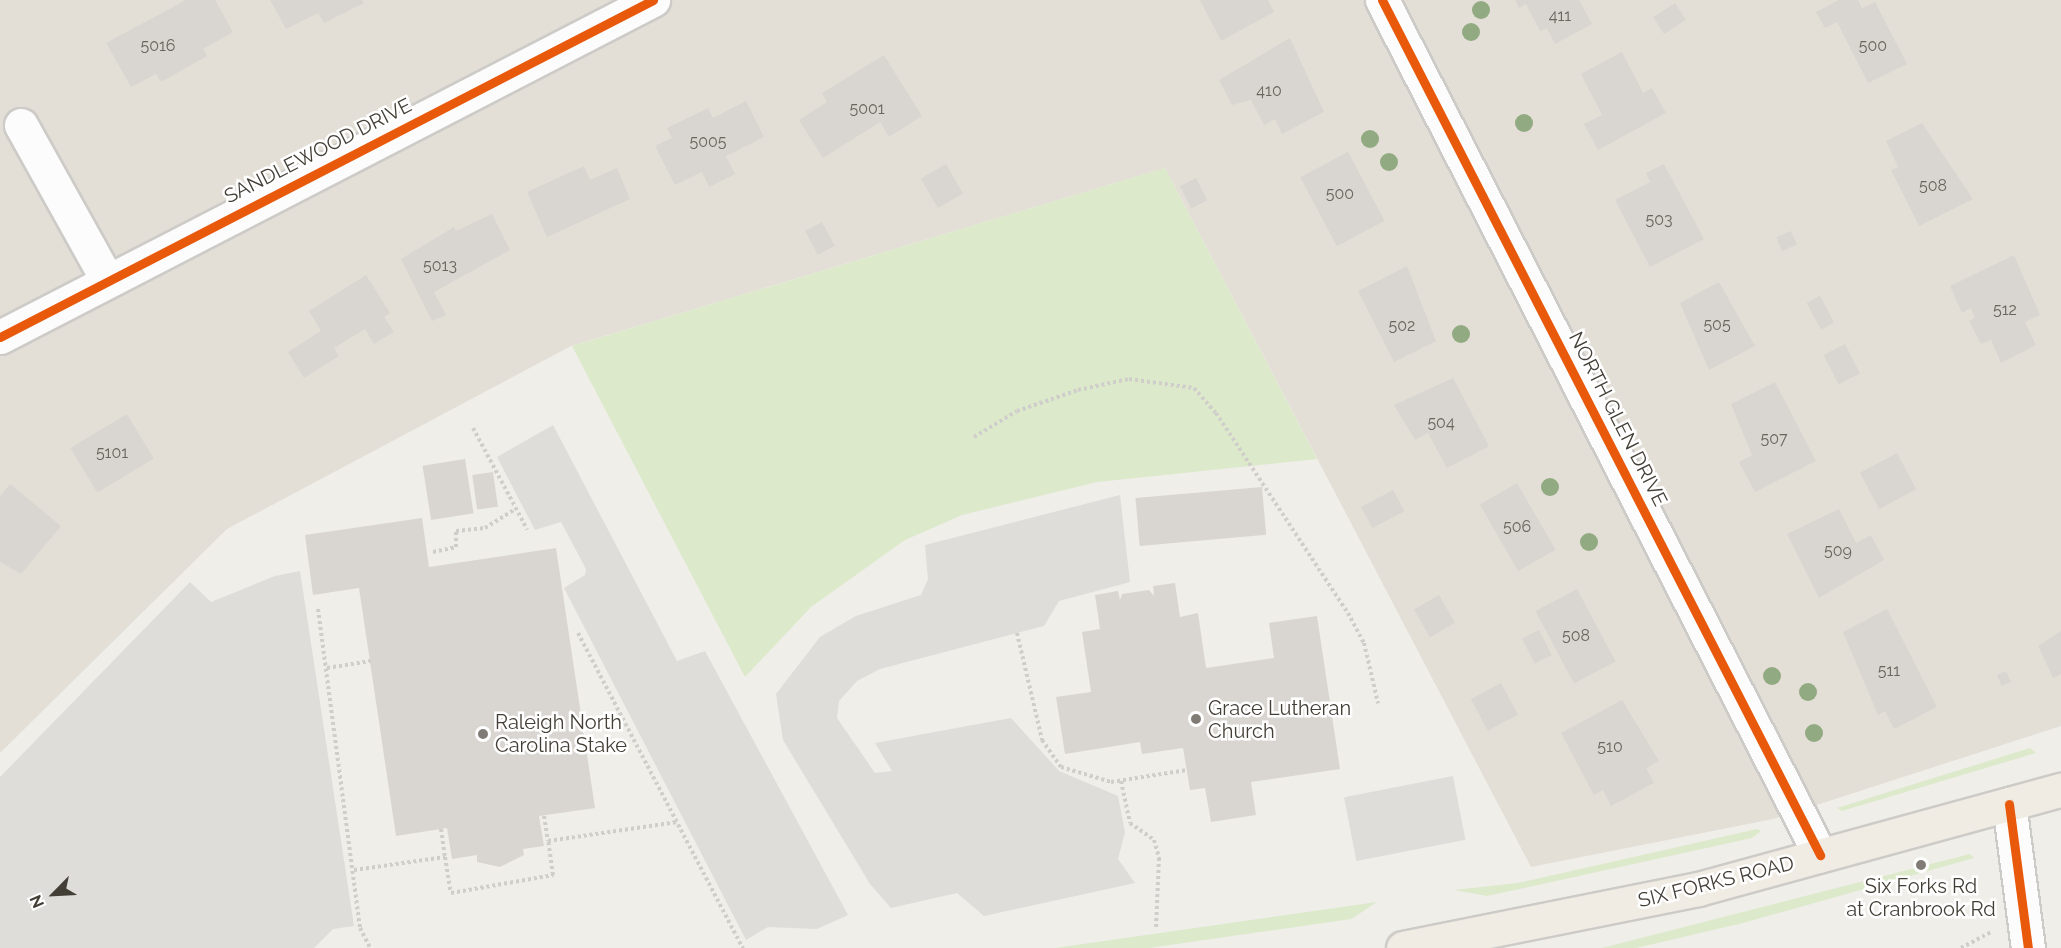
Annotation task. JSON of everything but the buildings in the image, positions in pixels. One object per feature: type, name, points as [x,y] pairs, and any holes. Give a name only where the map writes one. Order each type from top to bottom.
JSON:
[{"type":"main road","name":"SIX FORKS ROAD","points":[[1403,948],[1687,892],[2061,790]]},
{"type":"street","name":"SANDLEWOOD DRIVE","points":[[0,337],[105,278],[653,0]]},
{"type":"street","name":"NORTH GLEN DRIVE","points":[[1382,0],[1820,855]]},
{"type":"street","points":[[21,125],[105,278]]},
{"type":"street","points":[[2009,804],[2028,948]]},
{"type":"path","points":[[974,437],[1017,411],[1078,390],[1129,379],[1194,388],[1216,413],[1348,613],[1364,643],[1378,704]]},
{"type":"path","points":[[473,428],[527,530]]},
{"type":"path","points":[[433,552],[456,547],[456,531],[485,528],[516,508]]},
{"type":"path","points":[[318,609],[360,928],[370,948]]},
{"type":"path","points":[[578,633],[742,948]]},
{"type":"path","points":[[1017,633],[1047,753],[1079,773],[1121,781],[1187,770]]},
{"type":"path","points":[[327,668],[370,661]]},
{"type":"path","points":[[1121,781],[1130,823],[1154,840],[1159,858],[1156,927]]},
{"type":"path","points":[[441,829],[451,893],[553,875],[544,816]]},
{"type":"path","points":[[548,841],[678,822]]},
{"type":"path","points":[[354,870],[445,857]]},
{"type":"shaded area","points":[[0,0],[2061,0],[2061,726],[1773,819],[1531,867],[1165,168],[571,346],[227,529],[0,753]]},
{"type":"shaded area","points":[[553,425],[677,661],[705,651],[848,915],[817,929],[768,927],[746,940],[564,588],[585,575],[586,569],[561,522],[535,530],[497,457]]},
{"type":"shaded area","points":[[1120,495],[1130,582],[1059,601],[1044,626],[880,669],[857,681],[839,701],[837,718],[875,773],[892,771],[875,743],[1011,718],[1059,771],[1118,796],[1125,832],[1118,859],[1135,883],[984,916],[957,893],[891,908],[870,884],[783,740],[776,694],[820,637],[856,616],[921,595],[928,579],[925,545]]},
{"type":"shaded area","points":[[300,571],[354,926],[333,929],[314,948],[0,948],[0,777],[190,582],[211,602],[275,576]]},
{"type":"shaded area","points":[[1453,776],[1465,840],[1356,861],[1344,797]]},
{"type":"green space","points":[[1165,168],[1317,459],[1097,482],[962,515],[905,540],[811,607],[745,677],[572,346]]},
{"type":"green space","points":[[2030,748],[2036,753],[1842,811],[1837,808]]},
{"type":"green space","points":[[1757,829],[1761,831],[1752,838],[1487,896],[1454,890],[1518,883]]},
{"type":"green space","points":[[1970,854],[1974,858],[1743,923],[1636,948],[1602,948]]},
{"type":"green space","points":[[1377,902],[1351,919],[1149,948],[1055,948]]},
{"type":"cycle path","points":[[0,337],[653,0]]},
{"type":"cycle path","points":[[1382,0],[1820,855]]},
{"type":"cycle path","points":[[2009,804],[2028,948]]},
{"type":"place","name":"Grace Lutheran Church","points":[[1196,719]]},
{"type":"place","name":"Raleigh North Carolina Stake","points":[[483,734]]},
{"type":"place","name":"Six Forks Rd at Cranbrook Rd","points":[[1921,865]]}]
